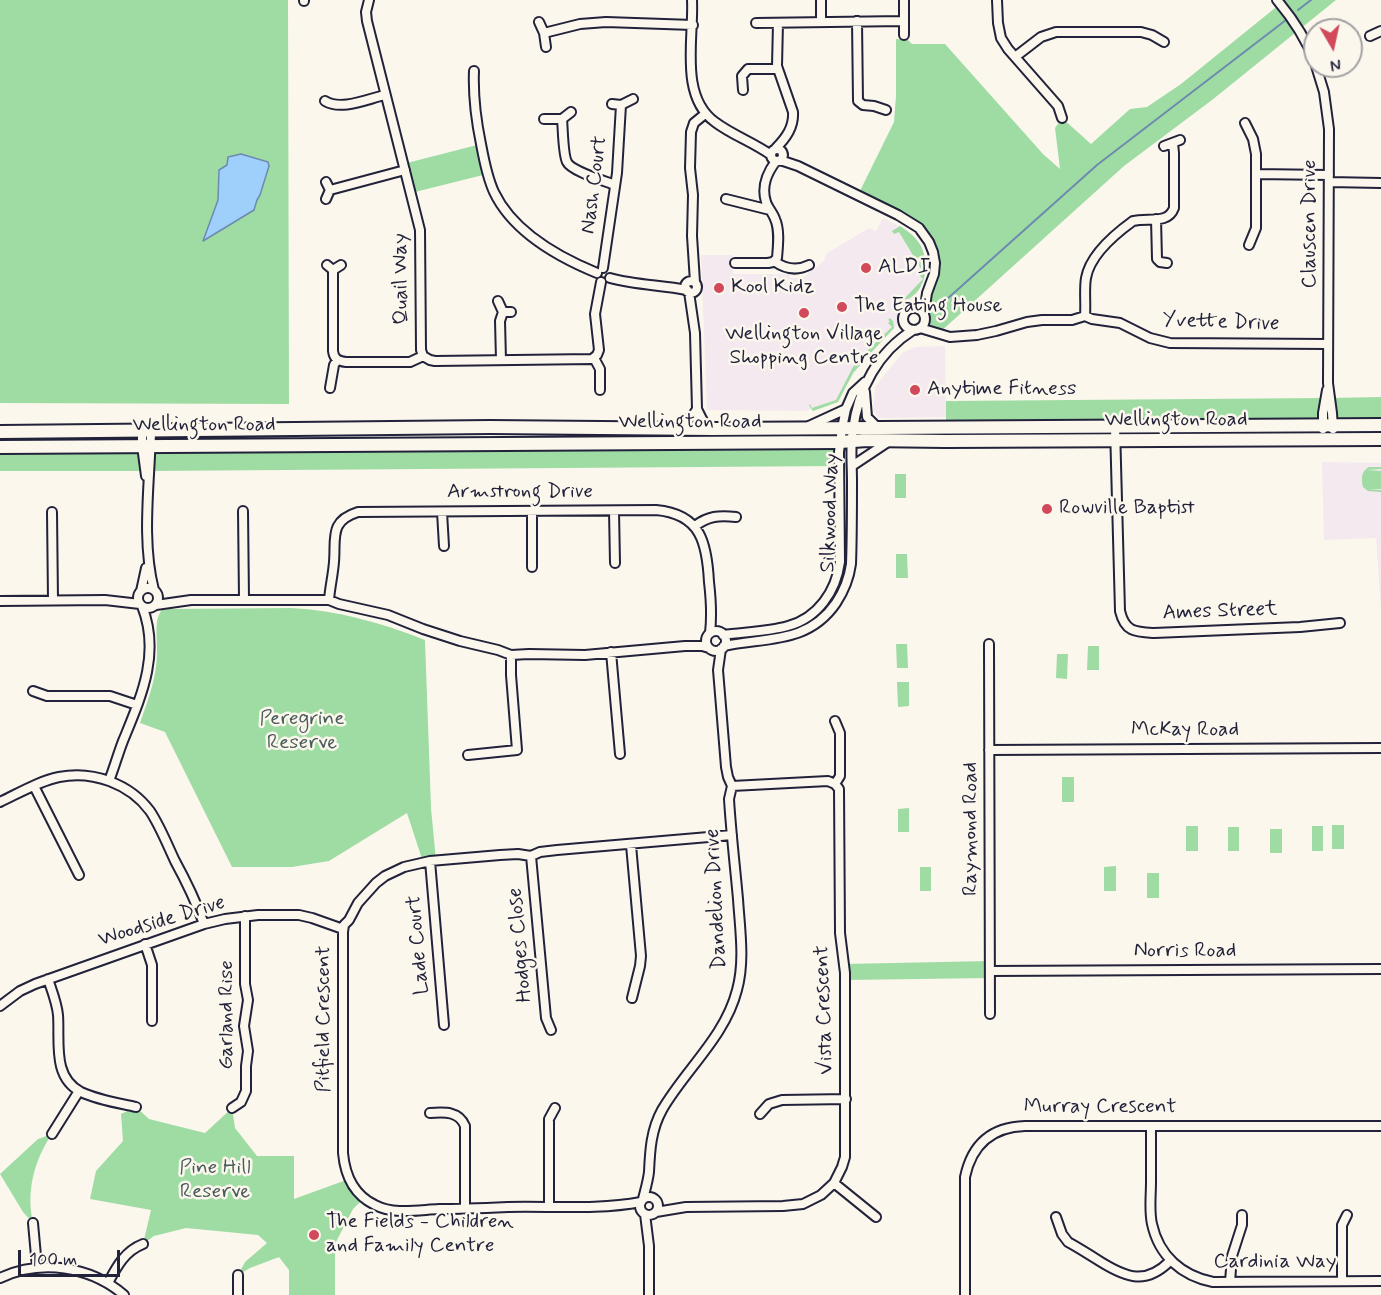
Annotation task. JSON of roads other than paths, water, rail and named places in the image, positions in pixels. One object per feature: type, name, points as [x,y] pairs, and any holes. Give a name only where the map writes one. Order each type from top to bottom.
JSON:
[{"type":"main road","name":"Wellington Road","points":[[0,447],[847,435],[878,428],[1381,425]]},
{"type":"main road","name":"Wellington Road","points":[[0,432],[490,427],[805,428],[890,441],[1381,439]]},
{"type":"street","name":"Quail Way","points":[[369,0],[366,21],[420,230],[423,356]]},
{"type":"street","points":[[692,0],[691,78],[696,98],[705,114],[717,124],[758,146],[898,215],[919,228],[929,242],[934,257],[934,274],[927,292],[922,326],[901,338],[881,358],[866,382],[847,435]]},
{"type":"street","points":[[821,0],[821,21]]},
{"type":"street","points":[[904,0],[904,35]]},
{"type":"street","points":[[997,0],[999,33],[1008,49],[1058,106],[1062,118]]},
{"type":"street","name":"Clauscen Drive","points":[[1277,0],[1303,37]]},
{"type":"street","points":[[857,21],[857,99],[863,105],[886,110]]},
{"type":"street","points":[[756,22],[904,21]]},
{"type":"street","points":[[539,22],[544,33],[546,47]]},
{"type":"street","points":[[544,33],[597,22],[693,25]]},
{"type":"street","points":[[735,263],[768,263],[774,261],[777,256],[777,227],[766,201],[765,186],[767,175],[793,123],[793,112],[778,69],[778,23]]},
{"type":"street","points":[[1370,36],[1381,31]]},
{"type":"street","points":[[1015,57],[1037,39],[1056,32],[1141,32],[1164,42]]},
{"type":"street","points":[[743,90],[742,76],[745,71],[778,69]]},
{"type":"street","points":[[474,71],[474,101],[478,132],[489,179],[500,202],[511,217],[540,243],[575,264],[600,271],[609,271],[610,278]]},
{"type":"street","name":"Clauscen Drive","points":[[1319,78],[1329,129],[1328,439]]},
{"type":"street","points":[[325,101],[331,105],[342,105],[385,95]]},
{"type":"street","points":[[612,104],[621,105],[633,99]]},
{"type":"street","name":"Nash Court","points":[[600,271],[615,185],[621,105]]},
{"type":"street","points":[[544,119],[562,119],[571,112]]},
{"type":"street","points":[[672,428],[687,421],[697,409],[695,329],[690,287],[693,268],[693,195],[690,168],[691,132],[694,123],[705,114]]},
{"type":"street","points":[[562,119],[568,165],[615,185]]},
{"type":"street","points":[[1245,123],[1254,144],[1256,174],[1256,228],[1249,245]]},
{"type":"street","points":[[1086,316],[1086,280],[1094,257],[1133,221],[1156,219],[1173,212],[1174,153],[1172,143]]},
{"type":"street","points":[[330,190],[405,170]]},
{"type":"street","points":[[1256,174],[1381,183]]},
{"type":"street","points":[[326,182],[330,190]]},
{"type":"street","points":[[326,199],[330,190]]},
{"type":"street","points":[[726,199],[770,210]]},
{"type":"street","points":[[1156,219],[1157,257],[1160,262],[1167,263]]},
{"type":"street","points":[[774,261],[786,268],[799,269],[809,265]]},
{"type":"street","points":[[341,265],[330,267],[333,351],[337,360],[346,362],[410,362],[423,356],[435,361],[585,360],[594,358],[599,350],[595,314],[602,282]]},
{"type":"street","points":[[600,271],[597,279],[602,282],[610,278],[662,286],[690,287]]},
{"type":"street","points":[[901,338],[904,313],[927,292]]},
{"type":"street","points":[[498,301],[507,312],[500,321],[501,360]]},
{"type":"street","points":[[912,307],[919,309],[939,333]]},
{"type":"street","name":"Yvette Drive","points":[[916,329],[950,337],[977,335],[1027,321],[1072,320],[1086,316],[1120,323],[1150,338],[1170,343],[1328,344]]},
{"type":"street","points":[[903,321],[906,328],[916,329]]},
{"type":"street","points":[[594,358],[600,369],[600,390]]},
{"type":"street","points":[[330,388],[337,360]]},
{"type":"street","points":[[847,435],[846,409],[853,393],[866,382]]},
{"type":"street","points":[[866,382],[867,417],[878,428]]},
{"type":"street","points":[[697,409],[712,429]]},
{"type":"street","points":[[805,428],[846,409]]},
{"type":"street","points":[[1115,427],[1115,440]]},
{"type":"street","points":[[109,781],[144,687],[149,634],[158,598],[148,558],[146,431]]},
{"type":"street","name":"Silkwood Way","points":[[722,647],[780,639],[799,633],[815,624],[829,612],[844,589],[850,572],[851,539],[852,466],[847,435]]},
{"type":"street","name":"Silkwood Way","points":[[722,634],[796,624],[825,602],[835,585],[840,562],[840,487],[847,435]]},
{"type":"street","name":"Ames Street","points":[[1115,440],[1120,611],[1124,624],[1138,632],[1154,633],[1340,623]]},
{"type":"street","points":[[852,466],[890,441]]},
{"type":"street","points":[[840,487],[852,487]]},
{"type":"street","points":[[243,511],[244,599]]},
{"type":"street","points":[[532,511],[532,567]]},
{"type":"street","points":[[614,511],[615,563]]},
{"type":"street","name":"Armstrong Drive","points":[[329,600],[336,529],[341,521],[358,512],[667,511],[680,515],[695,526]]},
{"type":"street","points":[[52,512],[53,600]]},
{"type":"street","points":[[442,512],[444,546]]},
{"type":"street","points":[[710,649],[706,643],[711,607],[707,555],[695,526],[710,517],[736,517]]},
{"type":"street","points":[[841,538],[851,539]]},
{"type":"street","points":[[148,558],[138,598],[146,615],[149,634]]},
{"type":"street","points":[[105,600],[125,597],[146,589],[169,597],[190,600]]},
{"type":"street","points":[[0,601],[105,600],[149,608],[190,600],[329,600],[388,615],[423,629],[511,655],[574,655],[685,646],[702,646],[716,650],[722,647],[725,640],[711,607]]},
{"type":"street","points":[[804,619],[809,628]]},
{"type":"street","points":[[685,646],[715,631],[722,634]]},
{"type":"street","name":"Raymond Road","points":[[988,644],[990,1014]]},
{"type":"street","name":"Dandelion Drive","points":[[642,1201],[649,1174],[650,1145],[657,1120],[724,1021],[738,989],[741,969],[742,951],[729,799],[732,786],[726,767],[718,670],[722,647]]},
{"type":"street","name":"Dandelion Drive","points":[[710,649],[718,670]]},
{"type":"street","points":[[611,652],[620,754]]},
{"type":"street","points":[[468,755],[517,750],[511,655]]},
{"type":"street","points":[[33,691],[47,696],[110,696],[137,705]]},
{"type":"street","name":"Vista Crescent","points":[[649,1213],[686,1207],[783,1206],[808,1203],[821,1196],[834,1183],[842,1167],[845,1157],[846,1099],[845,973],[840,933],[839,792],[835,784],[840,776],[840,733],[835,721]]},
{"type":"street","name":"McKay Road","points":[[989,750],[1381,748]]},
{"type":"street","points":[[0,802],[52,779],[67,776],[91,776],[109,781],[134,795],[150,812],[184,878],[204,924]]},
{"type":"street","points":[[732,786],[821,782],[835,784]]},
{"type":"street","points":[[34,786],[79,875]]},
{"type":"street","name":"Pitfield Crescent","points":[[642,1201],[613,1206],[394,1211],[384,1209],[361,1196],[345,1170],[343,1153],[343,929],[358,903],[376,883],[404,867],[430,861],[518,854],[531,856],[540,852],[557,850],[732,836]]},
{"type":"street","points":[[632,844],[641,956],[632,998]]},
{"type":"street","name":"Hodges Close","points":[[531,856],[546,1018],[551,1030]]},
{"type":"street","name":"Lade Court","points":[[430,861],[444,1025]]},
{"type":"street","name":"Woodside Drive","points":[[0,1006],[20,991],[48,979],[204,924],[225,919],[245,916],[299,915],[343,929]]},
{"type":"street","name":"Garland Rise","points":[[232,1108],[241,1102],[246,1091],[248,1051],[244,1026],[248,1004],[245,984],[245,916]]},
{"type":"street","points":[[146,944],[152,965],[152,1021]]},
{"type":"street","name":"Norris Road","points":[[990,971],[1381,969]]},
{"type":"street","points":[[48,979],[57,1008],[59,1061],[68,1080],[79,1091],[136,1107]]},
{"type":"street","points":[[52,1134],[79,1091]]},
{"type":"street","points":[[760,1114],[769,1104],[782,1100],[846,1099]]},
{"type":"street","points":[[549,1206],[549,1119],[555,1108]]},
{"type":"street","points":[[430,1113],[453,1114],[461,1118],[465,1126],[465,1209]]},
{"type":"street","name":"Murray Crescent","points":[[965,1295],[965,1177],[971,1156],[982,1141],[1004,1128],[1015,1126],[1381,1126]]},
{"type":"street","name":"Cardinia Way","points":[[1151,1126],[1152,1223],[1160,1247],[1170,1260],[1185,1272],[1202,1280],[1230,1282],[1381,1281]]},
{"type":"street","name":"Dandelion Drive","points":[[649,1174],[654,1200]]},
{"type":"street","points":[[834,1183],[876,1217]]},
{"type":"street","points":[[648,1198],[654,1200],[658,1207],[649,1213],[640,1207],[642,1201],[648,1198]]},
{"type":"street","name":"Vista Crescent","points":[[654,1200],[686,1207]]},
{"type":"street","name":"Pitfield Crescent","points":[[613,1206],[649,1213]]},
{"type":"street","points":[[649,1213],[649,1295]]},
{"type":"street","points":[[1230,1282],[1233,1250],[1242,1225],[1242,1215]]},
{"type":"street","points":[[1342,1281],[1341,1225],[1347,1215]]},
{"type":"street","points":[[1056,1217],[1062,1234],[1068,1242],[1122,1274],[1135,1277],[1148,1275],[1158,1271],[1170,1260]]},
{"type":"street","points":[[33,1223],[37,1268]]},
{"type":"street","points":[[108,1283],[125,1255],[143,1244]]},
{"type":"street","points":[[0,1278],[15,1272],[37,1268],[67,1269],[88,1274],[108,1283],[124,1295]]},
{"type":"street","points":[[238,1275],[238,1295]]},
{"type":"water","points":[[241,154],[268,162],[269,166],[254,210],[203,241],[218,200],[219,170],[227,165],[228,157]]},
{"type":"waterway","points":[[1298,10],[1311,0]]},
{"type":"waterway","points":[[946,300],[1097,165],[1286,20]]},
{"type":"place","name":"ALDI","points":[[866,268]]},
{"type":"place","name":"Kool Kidz","points":[[719,288]]},
{"type":"place","name":"The Eating House","points":[[842,307]]},
{"type":"place","name":"Wellington Village Shopping Centre","points":[[804,313]]},
{"type":"place","name":"Anytime Fitness","points":[[915,390]]},
{"type":"place","name":"Rowville Baptist","points":[[1047,509]]},
{"type":"place","name":"The Fields - Children and Family Centre","points":[[314,1235]]},
{"type":"park label","name":"Peregrine Reserve","points":[[302,732]]},
{"type":"park label","name":"Pine Hill Reserve","points":[[215,1181]]}]
